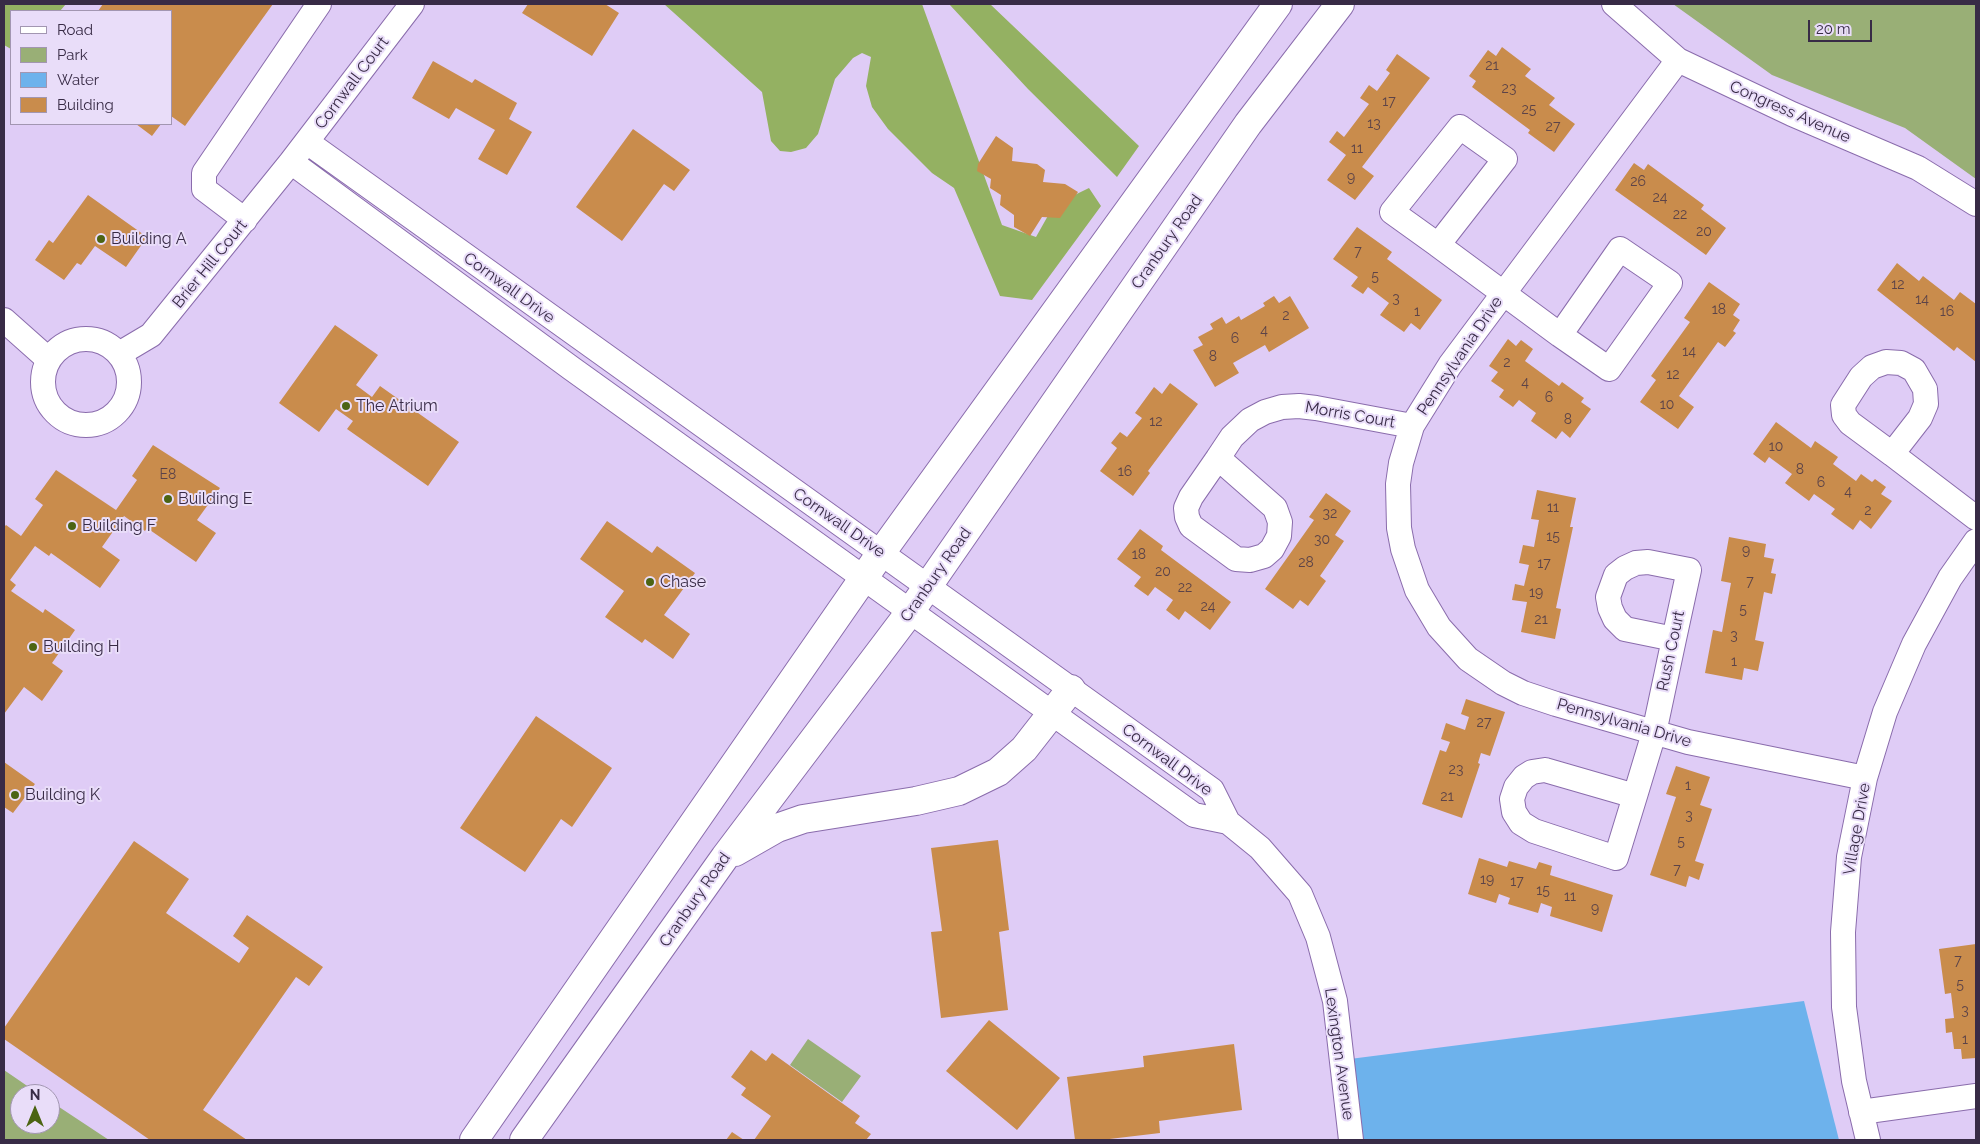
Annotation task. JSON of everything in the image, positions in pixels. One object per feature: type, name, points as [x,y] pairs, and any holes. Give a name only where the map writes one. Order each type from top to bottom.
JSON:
[{"type":"main road","points":[[474,1140],[616,933],[865,579],[880,553],[1278,4]]},
{"type":"main road","name":"Cranbury Road","points":[[524,1140],[724,858],[928,587],[1248,124],[1340,4]]},
{"type":"main road","points":[[724,858],[777,828],[803,819],[916,801],[959,791],[998,772],[1024,749],[1071,689]]},
{"type":"street","points":[[246,220],[204,189],[204,173],[319,4]]},
{"type":"street","name":"Cornwall Court","points":[[291,162],[412,4]]},
{"type":"street","name":"Congress Avenue","points":[[1614,4],[1678,60],[1792,114],[1918,168],[1976,204]]},
{"type":"street","name":"Pennsylvania Drive","points":[[1678,60],[1450,365],[1412,426],[1398,484],[1399,528],[1408,570],[1417,590],[1439,627],[1468,659],[1510,686],[1556,704],[1688,742],[1865,778]]},
{"type":"street","points":[[1438,245],[1505,159],[1460,127],[1392,212],[1560,335],[1609,369],[1670,283],[1620,249],[1560,335]]},
{"type":"street","name":"Cornwall Drive","points":[[307,142],[1212,790],[1228,822]]},
{"type":"street","name":"Brier Hill Court","points":[[119,354],[151,335],[246,220],[291,162]]},
{"type":"street","name":"Cornwall Drive","points":[[291,162],[579,374],[1194,815],[1228,822]]},
{"type":"street","points":[[4,320],[48,360]]},
{"type":"street","points":[[82,339],[102,343],[119,354],[126,366],[129,376],[126,398],[112,417],[100,423],[88,426],[64,420],[54,412],[46,401],[42,387],[43,373],[48,360],[57,349],[69,342],[82,339]]},
{"type":"street","name":"Morris Court","points":[[1218,458],[1232,437],[1250,420],[1265,412],[1282,407],[1316,408],[1412,426]]},
{"type":"street","points":[[1892,454],[1976,518]]},
{"type":"street","name":"Village Drive","points":[[1868,1140],[1854,1080],[1844,1007],[1843,932],[1849,858],[1865,778],[1885,712],[1914,644],[1950,578],[1976,541]]},
{"type":"street","name":"Rush Court","points":[[1635,796],[1545,770],[1532,772],[1524,777],[1516,787],[1512,799],[1514,812],[1521,823],[1534,831],[1616,858],[1635,796],[1654,732],[1674,639],[1688,570],[1648,562],[1636,563],[1616,575],[1608,597],[1610,608],[1615,618],[1625,630],[1674,639]]},
{"type":"street","name":"Lexington Avenue","points":[[1228,822],[1260,848],[1300,894],[1318,937],[1335,1001],[1350,1140]]},
{"type":"street","points":[[1861,1112],[1976,1096]]},
{"type":"green space","points":[[4,4],[66,4],[61,10],[10,10],[10,48],[4,45]]},
{"type":"green space","points":[[664,4],[922,4],[1002,225],[1036,237],[1054,205],[1089,188],[1101,206],[1032,300],[1000,296],[954,188],[932,173],[888,129],[872,107],[866,86],[871,57],[862,53],[853,58],[835,79],[818,134],[806,148],[791,152],[780,151],[771,141],[762,92]]},
{"type":"green space","points":[[949,4],[990,4],[1139,146],[1117,177],[1028,89]]},
{"type":"green space","points":[[1673,4],[1976,4],[1976,179],[1905,128],[1772,75]]},
{"type":"green space","points":[[808,1039],[861,1076],[842,1102],[790,1065]]},
{"type":"green space","points":[[4,1070],[24,1084],[10,1084],[10,1134],[60,1134],[60,1108],[109,1140],[4,1140]]},
{"type":"water","points":[[1804,1001],[1839,1140],[1351,1140],[1342,1060]]},
{"type":"building","points":[[103,4],[273,4],[185,126],[172,117],[172,10],[99,10]]},
{"type":"building","points":[[528,4],[605,4],[619,13],[592,56],[522,13]]},
{"type":"building","points":[[1502,47],[1531,69],[1525,76],[1555,98],[1549,105],[1575,124],[1554,152],[1528,133],[1530,130],[1472,87],[1476,81],[1469,76],[1488,50],[1496,56]]},
{"type":"building","points":[[1397,54],[1430,78],[1362,167],[1374,176],[1355,200],[1327,180],[1346,155],[1329,142],[1337,131],[1344,137],[1369,104],[1360,98],[1369,85],[1377,91],[1390,73],[1386,70]]},
{"type":"building","points":[[433,61],[472,83],[475,79],[517,103],[509,119],[532,132],[507,175],[478,159],[495,130],[456,108],[449,119],[412,98]]},
{"type":"building","points":[[137,125],[160,125],[152,136]]},
{"type":"building","points":[[633,129],[690,170],[674,191],[664,184],[622,241],[576,207]]},
{"type":"building","points":[[996,136],[1013,148],[1012,161],[1037,164],[1045,170],[1043,182],[1065,184],[1078,192],[1060,218],[1042,217],[1030,236],[1014,227],[1014,215],[1000,205],[1001,195],[990,188],[991,179],[977,171],[978,164]]},
{"type":"building","points":[[1634,163],[1644,170],[1648,164],[1704,205],[1701,209],[1726,228],[1706,255],[1615,190]]},
{"type":"building","name":"Building A","points":[[88,195],[147,237],[126,267],[95,246],[81,265],[77,263],[64,280],[35,260],[49,240],[53,243]]},
{"type":"building","points":[[1357,227],[1392,252],[1387,259],[1442,300],[1420,330],[1411,323],[1404,332],[1380,315],[1389,303],[1368,287],[1363,294],[1351,286],[1358,277],[1333,259]]},
{"type":"building","points":[[1897,263],[1919,281],[1923,276],[1954,300],[1960,292],[1976,304],[1976,362],[1957,347],[1954,351],[1877,290]]},
{"type":"building","points":[[1709,282],[1740,304],[1733,315],[1740,320],[1733,331],[1736,333],[1725,347],[1718,342],[1679,396],[1694,407],[1678,429],[1640,402],[1656,380],[1651,376],[1690,322],[1684,318]]},
{"type":"building","points":[[1274,296],[1279,303],[1290,296],[1309,328],[1269,352],[1265,345],[1233,363],[1239,373],[1215,387],[1193,350],[1203,345],[1198,337],[1213,329],[1210,324],[1222,317],[1226,324],[1239,316],[1241,320],[1265,306],[1263,303]]},
{"type":"building","name":"The Atrium","points":[[335,325],[378,355],[356,385],[372,397],[380,386],[459,442],[428,486],[347,429],[353,421],[336,409],[319,432],[279,403]]},
{"type":"building","points":[[1508,339],[1516,346],[1521,340],[1533,349],[1525,361],[1559,386],[1562,382],[1584,398],[1581,402],[1591,409],[1570,438],[1562,431],[1556,439],[1531,421],[1536,413],[1519,400],[1513,407],[1499,397],[1504,390],[1491,381],[1498,372],[1489,366]]},
{"type":"building","points":[[1170,383],[1198,404],[1148,471],[1150,473],[1133,496],[1100,471],[1117,448],[1111,443],[1120,432],[1127,437],[1142,418],[1135,413],[1154,387],[1162,394]]},
{"type":"building","points":[[1776,422],[1811,448],[1815,441],[1838,457],[1833,464],[1856,481],[1861,474],[1872,482],[1875,479],[1886,487],[1881,494],[1892,501],[1871,529],[1860,520],[1853,530],[1831,514],[1835,509],[1814,494],[1809,501],[1785,483],[1792,474],[1769,457],[1765,463],[1753,454]]},
{"type":"building","points":[[153,445],[220,488],[197,520],[216,533],[196,562],[147,528],[145,531],[124,516],[102,547],[120,560],[100,588],[51,553],[49,556],[35,546],[10,580],[16,585],[11,591],[43,613],[45,609],[75,630],[52,663],[63,671],[42,701],[24,687],[4,714],[4,527],[6,525],[21,536],[43,505],[35,499],[56,470],[116,510],[137,480],[132,476]]},
{"type":"building","points":[[1537,490],[1576,498],[1570,527],[1573,527],[1556,608],[1561,609],[1555,639],[1521,632],[1527,602],[1512,600],[1515,584],[1524,586],[1529,565],[1519,563],[1523,545],[1534,547],[1539,520],[1531,519]]},
{"type":"building","points":[[1326,493],[1351,511],[1335,535],[1344,541],[1320,576],[1326,581],[1308,606],[1300,600],[1293,609],[1265,589],[1314,520],[1309,517]]},
{"type":"building","name":"Chase","points":[[607,521],[652,553],[657,546],[695,573],[664,615],[690,634],[673,659],[645,639],[642,643],[605,617],[624,591],[580,559]]},
{"type":"building","points":[[1140,529],[1163,546],[1161,550],[1231,602],[1210,630],[1185,611],[1179,620],[1166,610],[1173,600],[1155,587],[1148,596],[1134,586],[1141,577],[1117,559]]},
{"type":"building","points":[[1729,537],[1766,544],[1764,557],[1774,559],[1771,573],[1776,574],[1772,594],[1764,592],[1755,640],[1764,642],[1758,671],[1744,668],[1742,680],[1705,673],[1713,630],[1722,632],[1731,583],[1721,581]]},
{"type":"building","points":[[1466,699],[1505,712],[1490,756],[1481,753],[1478,763],[1480,764],[1462,818],[1422,804],[1440,750],[1446,752],[1450,742],[1441,739],[1446,723],[1465,730],[1469,717],[1461,714]]},
{"type":"building","points":[[536,716],[612,768],[572,827],[561,819],[525,872],[460,828]]},
{"type":"building","name":"Building K","points":[[4,762],[35,784],[13,813],[4,807]]},
{"type":"building","points":[[1676,766],[1710,777],[1700,805],[1712,809],[1695,861],[1704,864],[1699,880],[1689,876],[1686,887],[1650,875],[1676,797],[1666,794]]},
{"type":"building","points":[[998,840],[1009,930],[999,932],[1008,1010],[941,1018],[931,932],[942,931],[931,848]]},
{"type":"building","points":[[134,841],[189,879],[166,913],[239,963],[249,948],[233,936],[247,915],[323,967],[309,986],[296,977],[203,1110],[247,1140],[150,1140],[4,1039],[4,1028]]},
{"type":"building","points":[[1479,858],[1507,867],[1509,861],[1536,869],[1539,862],[1552,866],[1550,875],[1613,895],[1602,932],[1550,916],[1552,907],[1541,903],[1538,913],[1508,904],[1510,898],[1499,894],[1496,903],[1468,894]]},
{"type":"building","points":[[1976,944],[1976,1058],[1962,1059],[1961,1049],[1954,1049],[1952,1032],[1946,1033],[1945,1019],[1954,1018],[1951,993],[1945,994],[1939,949]]},
{"type":"building","points":[[989,1020],[1060,1078],[1017,1130],[946,1071]]},
{"type":"building","points":[[1234,1044],[1242,1110],[1159,1121],[1160,1133],[1101,1140],[1075,1140],[1067,1077],[1144,1067],[1143,1056]]},
{"type":"building","points":[[751,1050],[766,1061],[772,1053],[860,1116],[855,1123],[871,1134],[866,1140],[754,1140],[771,1116],[741,1095],[746,1088],[731,1077]]},
{"type":"building","points":[[732,1132],[744,1140],[726,1140]]},
{"type":"place","name":"Building A","points":[[101,239]]},
{"type":"place","name":"The Atrium","points":[[346,406]]},
{"type":"place","name":"Building E","points":[[168,499]]},
{"type":"place","name":"Building F","points":[[72,526]]},
{"type":"place","name":"Chase","points":[[650,582]]},
{"type":"place","name":"Building H","points":[[33,647]]},
{"type":"place","name":"Building K","points":[[15,795]]}]
